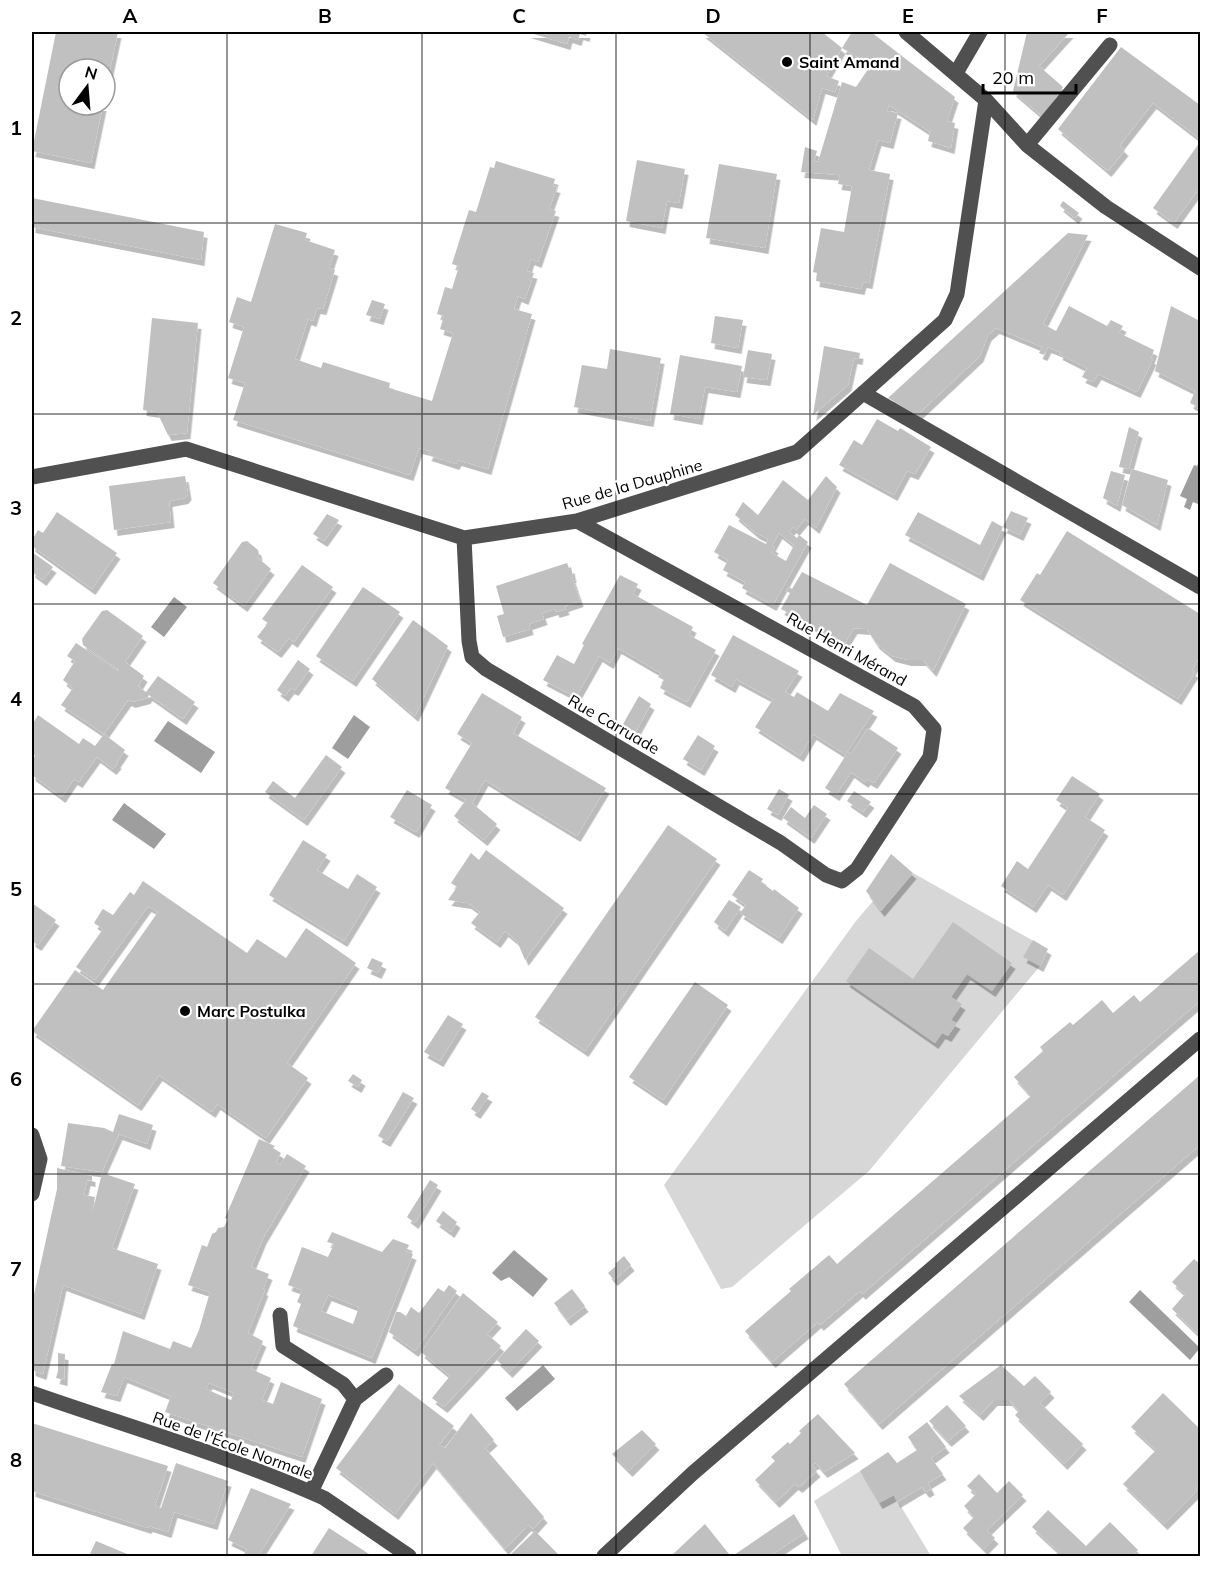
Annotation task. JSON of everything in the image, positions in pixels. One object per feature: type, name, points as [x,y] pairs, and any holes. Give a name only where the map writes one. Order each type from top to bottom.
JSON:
[{"type":"street","points":[[906,32],[986,100],[1028,145],[1106,207],[1200,268]]},
{"type":"street","points":[[956,73],[980,32]]},
{"type":"street","points":[[1028,145],[1110,45]]},
{"type":"street","name":"Rue de la Dauphine","points":[[32,477],[186,450],[464,538],[577,521],[798,452],[945,320],[957,294],[986,100]]},
{"type":"street","points":[[863,393],[1200,587]]},
{"type":"street","name":"Rue Henri Mérand","points":[[577,521],[914,706],[934,729],[930,757],[857,869],[842,881]]},
{"type":"street","name":"Rue Carruade","points":[[464,538],[469,640],[472,657],[486,669],[781,843],[826,875],[842,881]]},
{"type":"street","points":[[604,1557],[693,1473],[1200,1039]]},
{"type":"street","points":[[32,1135],[40,1159],[32,1194]]},
{"type":"street","points":[[280,1315],[283,1346],[343,1384],[355,1399]]},
{"type":"street","points":[[311,1492],[355,1399],[386,1375]]},
{"type":"street","name":"Rue de l'École Normale","points":[[32,1393],[247,1466],[311,1492],[324,1498],[410,1557]]},
{"type":"shaded area","points":[[1200,460],[1200,497],[1198,504],[1193,502],[1190,510],[1184,507],[1187,499],[1180,496],[1194,465],[1197,466]]},
{"type":"shaded area","points":[[174,597],[187,607],[164,637],[151,627]]},
{"type":"shaded area","points":[[354,715],[370,727],[348,759],[332,748]]},
{"type":"shaded area","points":[[168,721],[215,752],[201,773],[154,741]]},
{"type":"shaded area","points":[[124,803],[166,834],[154,849],[112,820]]},
{"type":"shaded area","points":[[913,873],[1046,948],[1040,966],[869,1171],[732,1287],[721,1289],[664,1185],[856,921],[873,901],[881,911]]},
{"type":"shaded area","points":[[514,1250],[548,1279],[533,1297],[509,1277],[501,1281],[492,1273]]},
{"type":"shaded area","points":[[1140,1290],[1200,1348],[1190,1360],[1129,1302]]},
{"type":"shaded area","points":[[543,1365],[555,1379],[517,1411],[505,1398]]},
{"type":"shaded area","points":[[874,1462],[931,1556],[842,1556],[814,1501]]},
{"type":"building","points":[[56,32],[118,32],[113,57],[57,57],[57,117],[101,117],[91,163],[32,151]]},
{"type":"building","points":[[527,32],[587,32],[586,36],[580,34],[578,40],[569,37],[567,44]]},
{"type":"building","name":"Saint Amand","points":[[702,32],[822,32],[842,48],[826,76],[839,81],[835,92],[822,88],[813,120]]},
{"type":"building","points":[[852,32],[871,32],[955,97],[947,121],[955,123],[951,148],[928,141],[930,132],[889,105],[887,111],[898,113],[890,143],[878,140],[869,170],[890,175],[869,283],[863,282],[861,289],[816,281],[817,273],[813,272],[821,228],[844,232],[852,186],[838,184],[840,175],[801,172],[805,147],[817,151],[814,161],[818,162],[842,82],[856,87],[871,65],[842,48]]},
{"type":"building","points":[[1027,32],[1070,32],[1039,66],[1063,87],[1043,117],[1013,91]]},
{"type":"building","points":[[1121,47],[1200,105],[1200,139],[1153,103],[1120,145],[1125,150],[1108,171],[1058,129]]},
{"type":"building","points":[[1200,142],[1200,187],[1174,223],[1153,208]]},
{"type":"building","points":[[637,160],[685,169],[679,203],[667,201],[662,228],[626,221]]},
{"type":"building","points":[[496,161],[555,179],[553,186],[557,187],[549,209],[556,211],[538,262],[531,259],[527,271],[534,273],[525,299],[518,296],[514,309],[532,314],[488,469],[458,460],[456,464],[428,455],[430,451],[419,448],[410,475],[233,420],[245,383],[228,378],[244,327],[229,322],[237,297],[251,302],[275,224],[307,233],[305,240],[335,250],[329,268],[335,270],[323,309],[317,308],[313,321],[308,319],[295,359],[321,368],[323,362],[390,383],[389,388],[432,401],[453,333],[440,329],[444,316],[437,314],[445,287],[452,289],[459,266],[452,264],[469,210],[476,212],[490,167],[494,168]]},
{"type":"building","points":[[719,164],[777,174],[765,248],[706,238]]},
{"type":"building","points":[[32,198],[204,232],[201,260],[32,227]]},
{"type":"building","points":[[1063,201],[1079,213],[1075,218],[1060,206]]},
{"type":"building","points":[[1068,233],[1088,235],[1043,324],[1056,331],[1069,306],[1107,326],[1111,320],[1123,326],[1119,333],[1154,350],[1151,358],[1153,359],[1137,392],[1098,374],[1093,382],[1082,377],[1087,368],[1059,354],[1060,352],[1048,347],[1044,355],[1039,353],[1042,347],[996,328],[988,335],[980,356],[917,415],[888,398]]},
{"type":"building","points":[[372,300],[385,304],[380,319],[366,315]]},
{"type":"building","points":[[1171,306],[1200,321],[1200,408],[1190,403],[1195,391],[1155,371]]},
{"type":"building","points":[[715,316],[743,320],[738,348],[711,343]]},
{"type":"building","points":[[152,318],[198,323],[187,433],[168,435],[157,412],[143,410]]},
{"type":"building","points":[[824,346],[860,353],[859,359],[854,358],[848,385],[813,415]]},
{"type":"building","points":[[610,349],[661,358],[650,421],[574,407],[582,365],[607,369]]},
{"type":"building","points":[[748,350],[772,354],[767,380],[743,377]]},
{"type":"building","points":[[680,355],[742,366],[737,392],[705,387],[699,419],[670,414]]},
{"type":"building","points":[[877,419],[898,431],[900,428],[931,447],[915,474],[907,471],[894,495],[839,465],[854,440],[862,445]]},
{"type":"building","points":[[1129,427],[1139,432],[1129,469],[1119,467]]},
{"type":"building","points":[[1132,469],[1168,480],[1157,525],[1122,505]]},
{"type":"building","points":[[1111,471],[1125,475],[1117,506],[1103,498]]},
{"type":"building","points":[[185,476],[188,494],[185,498],[169,501],[171,522],[114,530],[109,486]]},
{"type":"building","points":[[826,476],[837,487],[816,528],[805,519],[796,530],[793,527],[789,532],[797,538],[799,535],[808,542],[773,605],[742,588],[745,582],[723,570],[728,560],[714,552],[729,525],[766,544],[768,539],[756,533],[735,515],[743,502],[758,515],[783,480],[808,500]],"holes":[[[779,533],[794,545],[786,561],[772,553],[775,547],[772,546]]]},
{"type":"building","points":[[1011,511],[1028,518],[1020,535],[1003,527]]},
{"type":"building","points":[[57,512],[117,553],[92,589],[32,546],[32,540],[38,530],[43,533]]},
{"type":"building","points":[[918,512],[980,545],[992,521],[1003,527],[980,575],[905,535]]},
{"type":"building","points":[[327,514],[339,520],[324,541],[313,534]]},
{"type":"building","points":[[1067,531],[1200,614],[1200,656],[1192,670],[1195,672],[1178,699],[1020,600],[1037,573],[1040,575]]},
{"type":"building","points":[[247,541],[258,550],[257,557],[271,569],[244,606],[213,583],[242,542]]},
{"type":"building","points":[[32,552],[53,567],[43,580],[32,572]]},
{"type":"building","points":[[567,563],[569,568],[571,567],[580,601],[565,606],[566,609],[556,612],[555,609],[542,613],[544,619],[529,624],[530,629],[503,637],[497,616],[504,614],[496,586]]},
{"type":"building","points":[[890,563],[966,604],[933,671],[923,660],[908,660],[892,656],[876,643],[867,629],[854,628],[845,643],[781,609],[790,593],[786,591],[789,587],[792,589],[802,572],[867,605]]},
{"type":"building","points":[[302,565],[333,587],[294,642],[289,638],[278,652],[257,637],[268,623],[262,619]]},
{"type":"building","points":[[620,575],[638,584],[633,594],[693,627],[689,635],[716,650],[687,702],[660,688],[664,680],[658,677],[661,673],[618,648],[610,663],[599,656],[576,697],[543,680],[557,655],[574,664],[584,645],[582,644]]},
{"type":"building","points":[[363,587],[400,612],[353,681],[316,656]]},
{"type":"building","points":[[107,610],[143,636],[125,662],[144,676],[138,686],[146,692],[158,676],[195,702],[183,719],[149,695],[147,698],[132,702],[128,700],[104,734],[61,705],[73,688],[63,680],[75,661],[67,656],[76,643],[119,670],[83,645],[82,639],[102,611]]},
{"type":"building","points":[[413,620],[448,646],[415,716],[372,679]]},
{"type":"building","points":[[733,635],[799,671],[785,692],[794,697],[797,692],[828,711],[840,693],[874,711],[847,752],[851,754],[868,728],[898,748],[874,783],[867,779],[865,782],[851,772],[836,795],[825,788],[846,755],[813,734],[800,756],[755,727],[773,699],[736,679],[732,687],[711,675]]},
{"type":"building","points":[[298,660],[310,669],[295,690],[291,688],[285,696],[277,690]]},
{"type":"building","points":[[482,693],[522,717],[513,733],[606,788],[577,836],[485,780],[472,803],[497,824],[484,840],[454,816],[466,800],[445,788],[472,743],[457,734]]},
{"type":"building","points":[[639,696],[651,704],[635,733],[623,724]]},
{"type":"building","points":[[38,715],[79,744],[83,738],[95,746],[104,734],[125,750],[113,769],[97,757],[79,782],[74,779],[62,797],[32,775],[32,760],[35,756],[32,753],[32,725]]},
{"type":"building","points":[[698,735],[715,746],[701,770],[683,759]]},
{"type":"building","points":[[326,755],[342,767],[304,820],[265,792],[273,781],[295,798]]},
{"type":"building","points":[[1072,776],[1100,794],[1085,817],[1105,830],[1063,895],[1048,885],[1033,907],[1001,886],[1017,861],[1028,869],[1068,808],[1056,800]]},
{"type":"building","points":[[779,789],[789,795],[778,815],[767,809]]},
{"type":"building","points":[[407,790],[432,805],[416,832],[390,817]]},
{"type":"building","points":[[854,791],[871,802],[863,812],[847,801]]},
{"type":"building","points":[[814,805],[827,814],[811,838],[783,818],[791,807],[805,818]]},
{"type":"building","points":[[668,825],[717,859],[585,1051],[535,1017]]},
{"type":"building","points":[[303,840],[327,855],[317,870],[348,889],[357,874],[377,887],[344,941],[269,895]]},
{"type":"building","points":[[486,850],[564,908],[525,960],[517,941],[505,931],[497,942],[471,923],[480,912],[468,903],[448,900],[457,887],[451,883],[471,853],[479,860]]},
{"type":"building","points":[[891,854],[913,873],[881,911],[866,891]]},
{"type":"building","points":[[749,870],[763,879],[761,882],[799,908],[779,938],[740,913],[746,905],[732,895]]},
{"type":"building","name":"Marc Postulka","points":[[143,881],[247,953],[257,939],[286,958],[306,928],[356,963],[287,1063],[308,1078],[266,1138],[217,1104],[212,1112],[159,1075],[138,1105],[32,1031],[75,970],[103,990],[158,912],[148,906],[95,980],[76,967],[103,929],[94,923],[102,910],[113,915],[130,892],[134,895]]},
{"type":"building","points":[[729,900],[741,907],[725,931],[714,922]]},
{"type":"building","points":[[32,903],[56,920],[38,945],[32,941]]},
{"type":"building","points":[[953,922],[1012,963],[992,991],[967,974],[951,997],[962,1004],[951,1020],[957,1023],[948,1036],[942,1033],[935,1043],[846,981],[869,948],[913,979]]},
{"type":"building","points":[[1033,940],[1048,949],[1040,966],[1023,957]]},
{"type":"building","points":[[1200,950],[1200,1001],[862,1294],[860,1291],[820,1325],[818,1322],[772,1362],[745,1331],[829,1255],[837,1264],[1031,1096],[1014,1077],[1043,1051],[1040,1047],[1070,1022],[1073,1025],[1102,1000],[1113,1013],[1134,995],[1140,1002]]},
{"type":"building","points":[[372,958],[383,963],[378,973],[367,968]]},
{"type":"building","points":[[695,982],[728,1005],[663,1100],[629,1077]]},
{"type":"building","points":[[448,1015],[463,1024],[440,1061],[424,1052]]},
{"type":"building","points":[[353,1074],[362,1080],[358,1087],[348,1081]]},
{"type":"building","points":[[1200,1075],[1200,1145],[879,1424],[844,1384]]},
{"type":"building","points":[[403,1092],[414,1098],[387,1141],[378,1136]]},
{"type":"building","points":[[482,1092],[489,1096],[477,1113],[471,1109]]},
{"type":"building","points":[[119,1114],[153,1125],[147,1144],[119,1134],[102,1172],[61,1166],[68,1123],[104,1128],[113,1132]]},
{"type":"building","points":[[259,1139],[275,1146],[273,1148],[281,1153],[276,1162],[280,1165],[287,1154],[306,1166],[263,1238],[251,1267],[269,1274],[248,1333],[263,1341],[251,1369],[271,1378],[262,1400],[273,1404],[281,1382],[322,1399],[302,1457],[165,1412],[171,1396],[124,1377],[117,1396],[101,1392],[112,1364],[114,1364],[123,1331],[170,1349],[173,1341],[191,1348],[210,1292],[188,1285],[202,1245],[207,1247],[212,1234],[218,1228],[224,1227],[228,1219],[225,1218]],"holes":[[[209,1383],[234,1393],[231,1400],[206,1389]]]},
{"type":"building","points":[[57,1168],[92,1176],[92,1181],[87,1180],[84,1195],[95,1197],[92,1214],[102,1173],[135,1184],[112,1248],[158,1264],[141,1314],[63,1285],[43,1374],[32,1370],[32,1304],[57,1189]]},
{"type":"building","points":[[430,1180],[438,1185],[415,1223],[407,1217]]},
{"type":"building","points":[[443,1211],[457,1222],[451,1232],[436,1221]]},
{"type":"building","points":[[332,1232],[382,1252],[393,1239],[409,1245],[406,1251],[413,1254],[372,1358],[293,1326],[301,1304],[297,1302],[302,1290],[288,1285],[302,1247],[328,1257],[334,1244],[327,1242]],"holes":[[[328,1295],[359,1307],[353,1324],[321,1311]]]},
{"type":"building","points":[[624,1256],[631,1265],[614,1280],[608,1273]]},
{"type":"building","points":[[1194,1259],[1200,1264],[1200,1336],[1172,1309],[1185,1294],[1172,1282]]},
{"type":"building","points":[[449,1285],[457,1291],[415,1351],[389,1332],[396,1312],[406,1316],[411,1307],[419,1313],[438,1288],[444,1292]]},
{"type":"building","points":[[572,1289],[585,1306],[567,1320],[554,1303]]},
{"type":"building","points":[[463,1293],[498,1322],[487,1334],[501,1346],[444,1407],[432,1398],[450,1376],[421,1352]]},
{"type":"building","points":[[526,1329],[539,1341],[509,1372],[497,1360]]},
{"type":"building","points":[[58,1353],[65,1354],[64,1380],[56,1378]]},
{"type":"building","points":[[1001,1365],[1024,1386],[1035,1376],[1051,1392],[1040,1403],[1083,1444],[1064,1464],[1015,1415],[1019,1411],[1009,1400],[994,1400],[980,1415],[959,1396]]},
{"type":"building","points":[[399,1384],[454,1426],[439,1445],[445,1448],[471,1413],[494,1440],[485,1448],[544,1517],[533,1529],[528,1525],[505,1549],[433,1463],[395,1514],[336,1468]]},
{"type":"building","points":[[1163,1393],[1200,1429],[1200,1484],[1197,1491],[1164,1524],[1123,1484],[1156,1450],[1131,1427]]},
{"type":"building","points":[[947,1405],[966,1426],[948,1441],[929,1421]]},
{"type":"building","points":[[818,1414],[855,1453],[824,1472],[816,1463],[812,1465],[817,1471],[799,1487],[795,1484],[776,1502],[755,1480],[775,1461],[771,1457],[788,1442],[790,1444],[801,1433],[799,1431]]},
{"type":"building","points":[[927,1422],[946,1447],[931,1458],[943,1474],[928,1483],[931,1489],[926,1492],[922,1487],[897,1502],[894,1495],[879,1503],[860,1471],[888,1452],[897,1463],[917,1450],[908,1437]]},
{"type":"building","points":[[32,1423],[168,1466],[155,1506],[161,1508],[176,1463],[228,1481],[214,1524],[174,1512],[168,1532],[149,1526],[148,1528],[32,1491]]},
{"type":"building","points":[[642,1430],[656,1444],[629,1471],[612,1454]]},
{"type":"building","points":[[979,1474],[997,1493],[1009,1481],[1023,1495],[987,1530],[995,1538],[984,1549],[963,1528],[974,1517],[964,1506],[976,1494],[967,1486]]},
{"type":"building","points":[[251,1488],[291,1504],[258,1556],[243,1556],[247,1549],[228,1540]]},
{"type":"building","points":[[1048,1510],[1086,1546],[1110,1522],[1138,1550],[1131,1556],[1054,1556],[1059,1552],[1032,1527]]},
{"type":"building","points":[[794,1514],[805,1533],[770,1556],[734,1555]]},
{"type":"building","points":[[705,1524],[729,1554],[726,1556],[671,1556]]},
{"type":"building","points":[[329,1528],[369,1554],[368,1556],[311,1556]]},
{"type":"building","points":[[535,1531],[560,1556],[509,1556]]},
{"type":"building","points":[[96,1541],[132,1556],[89,1556]]},
{"type":"place","name":"Saint Amand","points":[[787,62]]},
{"type":"place","name":"Marc Postulka","points":[[185,1011]]}]
